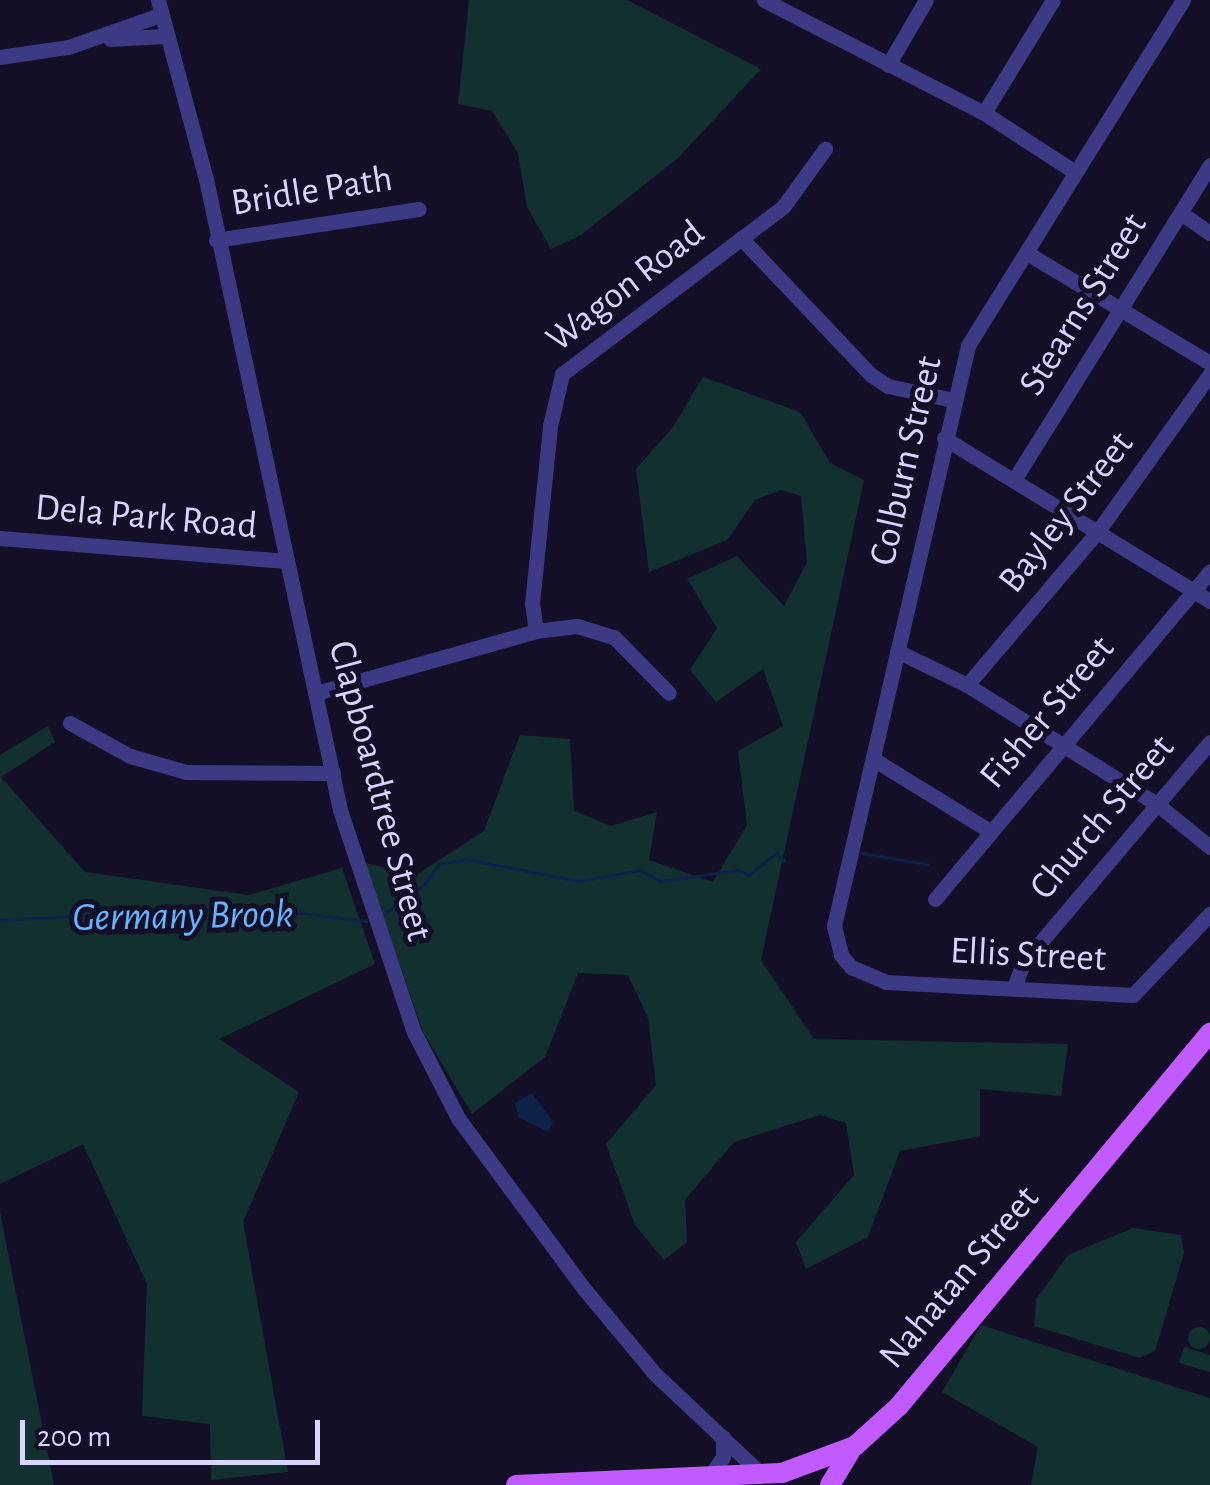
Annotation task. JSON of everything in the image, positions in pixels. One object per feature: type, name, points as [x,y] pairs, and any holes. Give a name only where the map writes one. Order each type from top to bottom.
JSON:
[{"type":"main road","name":"Nahatan Street","points":[[516,1485],[709,1477],[766,1480],[803,1470],[855,1446],[908,1396],[1210,1033]]},
{"type":"main road","points":[[830,1485],[855,1446]]},
{"type":"street","points":[[764,0],[793,6],[888,66],[984,113],[1075,172]]},
{"type":"street","points":[[888,66],[926,0]]},
{"type":"street","points":[[984,113],[1054,0]]},
{"type":"street","name":"Colburn Street","points":[[867,977],[841,956],[834,926],[968,346],[1183,0]]},
{"type":"street","points":[[96,39],[159,7]]},
{"type":"street","name":"Clapboardtree Street","points":[[159,7],[164,36],[196,137],[333,772],[390,970],[458,1118],[625,1341],[766,1480]]},
{"type":"street","points":[[0,57],[96,39],[164,36]]},
{"type":"street","name":"Wagon Road","points":[[536,631],[532,604],[555,388],[575,360],[783,207],[825,150]]},
{"type":"street","name":"Stearns Street","points":[[1014,480],[1210,165]]},
{"type":"street","name":"Bridle Path","points":[[216,240],[419,209]]},
{"type":"street","points":[[1181,213],[1210,233]]},
{"type":"street","points":[[741,238],[871,375],[888,386],[953,400]]},
{"type":"street","points":[[1027,252],[1210,362]]},
{"type":"street","name":"Bayley Street","points":[[968,684],[1098,532],[1210,374]]},
{"type":"street","points":[[944,438],[1210,601]]},
{"type":"street","name":"Dela Park Road","points":[[0,538],[286,562]]},
{"type":"street","name":"Fisher Street","points":[[935,899],[1210,571]]},
{"type":"street","points":[[316,694],[536,631],[577,626],[603,632],[669,694]]},
{"type":"street","points":[[897,651],[968,684],[1158,805],[1210,847]]},
{"type":"street","points":[[70,723],[130,756],[186,772],[333,772]]},
{"type":"street","name":"Church Street","points":[[1014,987],[1023,963],[1210,742]]},
{"type":"street","points":[[873,759],[990,831]]},
{"type":"street","name":"Ellis Street","points":[[867,977],[1132,995],[1210,914]]},
{"type":"street","points":[[709,1477],[723,1457],[723,1437]]},
{"type":"green space","points":[[469,0],[627,0],[761,69],[678,158],[581,235],[551,249],[527,207],[518,153],[492,111],[458,104]]},
{"type":"green space","points":[[703,377],[800,412],[830,463],[864,480],[761,960],[814,1039],[1068,1044],[1061,1096],[980,1089],[980,1136],[900,1151],[868,1237],[806,1269],[796,1242],[854,1175],[846,1123],[820,1115],[734,1142],[685,1200],[687,1242],[664,1260],[635,1225],[606,1144],[656,1085],[648,1018],[628,975],[578,973],[545,1057],[472,1114],[423,1032],[365,863],[416,875],[484,831],[520,735],[570,739],[574,811],[611,826],[657,812],[649,860],[713,882],[747,825],[738,751],[783,726],[763,669],[716,702],[690,670],[717,628],[687,579],[737,556],[784,606],[807,562],[801,496],[781,490],[755,500],[727,540],[649,572],[636,469],[673,427]]},
{"type":"green space","points":[[48,726],[55,742],[1,777],[85,872],[249,895],[342,868],[375,964],[219,1039],[299,1092],[243,1222],[288,1472],[211,1480],[210,1424],[142,1416],[147,1284],[83,1144],[0,1184],[0,755]]},
{"type":"green space","points":[[0,1212],[54,1485],[0,1485]]},
{"type":"green space","points":[[1133,1228],[1181,1235],[1184,1253],[1155,1351],[1140,1358],[1034,1326],[1036,1299],[1068,1255]]},
{"type":"green space","points":[[981,1325],[1210,1398],[1210,1485],[1031,1485],[1038,1447],[942,1392]]},
{"type":"green space","points":[[1199,1327],[1207,1330],[1207,1346],[1199,1349],[1191,1346],[1188,1338],[1191,1330]]},
{"type":"green space","points":[[1184,1347],[1210,1355],[1210,1372],[1179,1363]]},
{"type":"water","points":[[532,1093],[553,1122],[548,1132],[518,1117],[515,1103]]},
{"type":"waterway","name":"Germany Brook","points":[[383,915],[424,885],[439,864],[466,859],[579,881],[641,870],[661,881],[737,870],[749,875],[776,853],[784,860]]},
{"type":"waterway","name":"Germany Brook","points":[[861,853],[927,864]]},
{"type":"waterway","name":"Germany Brook","points":[[0,920],[251,907],[366,921]]}]
